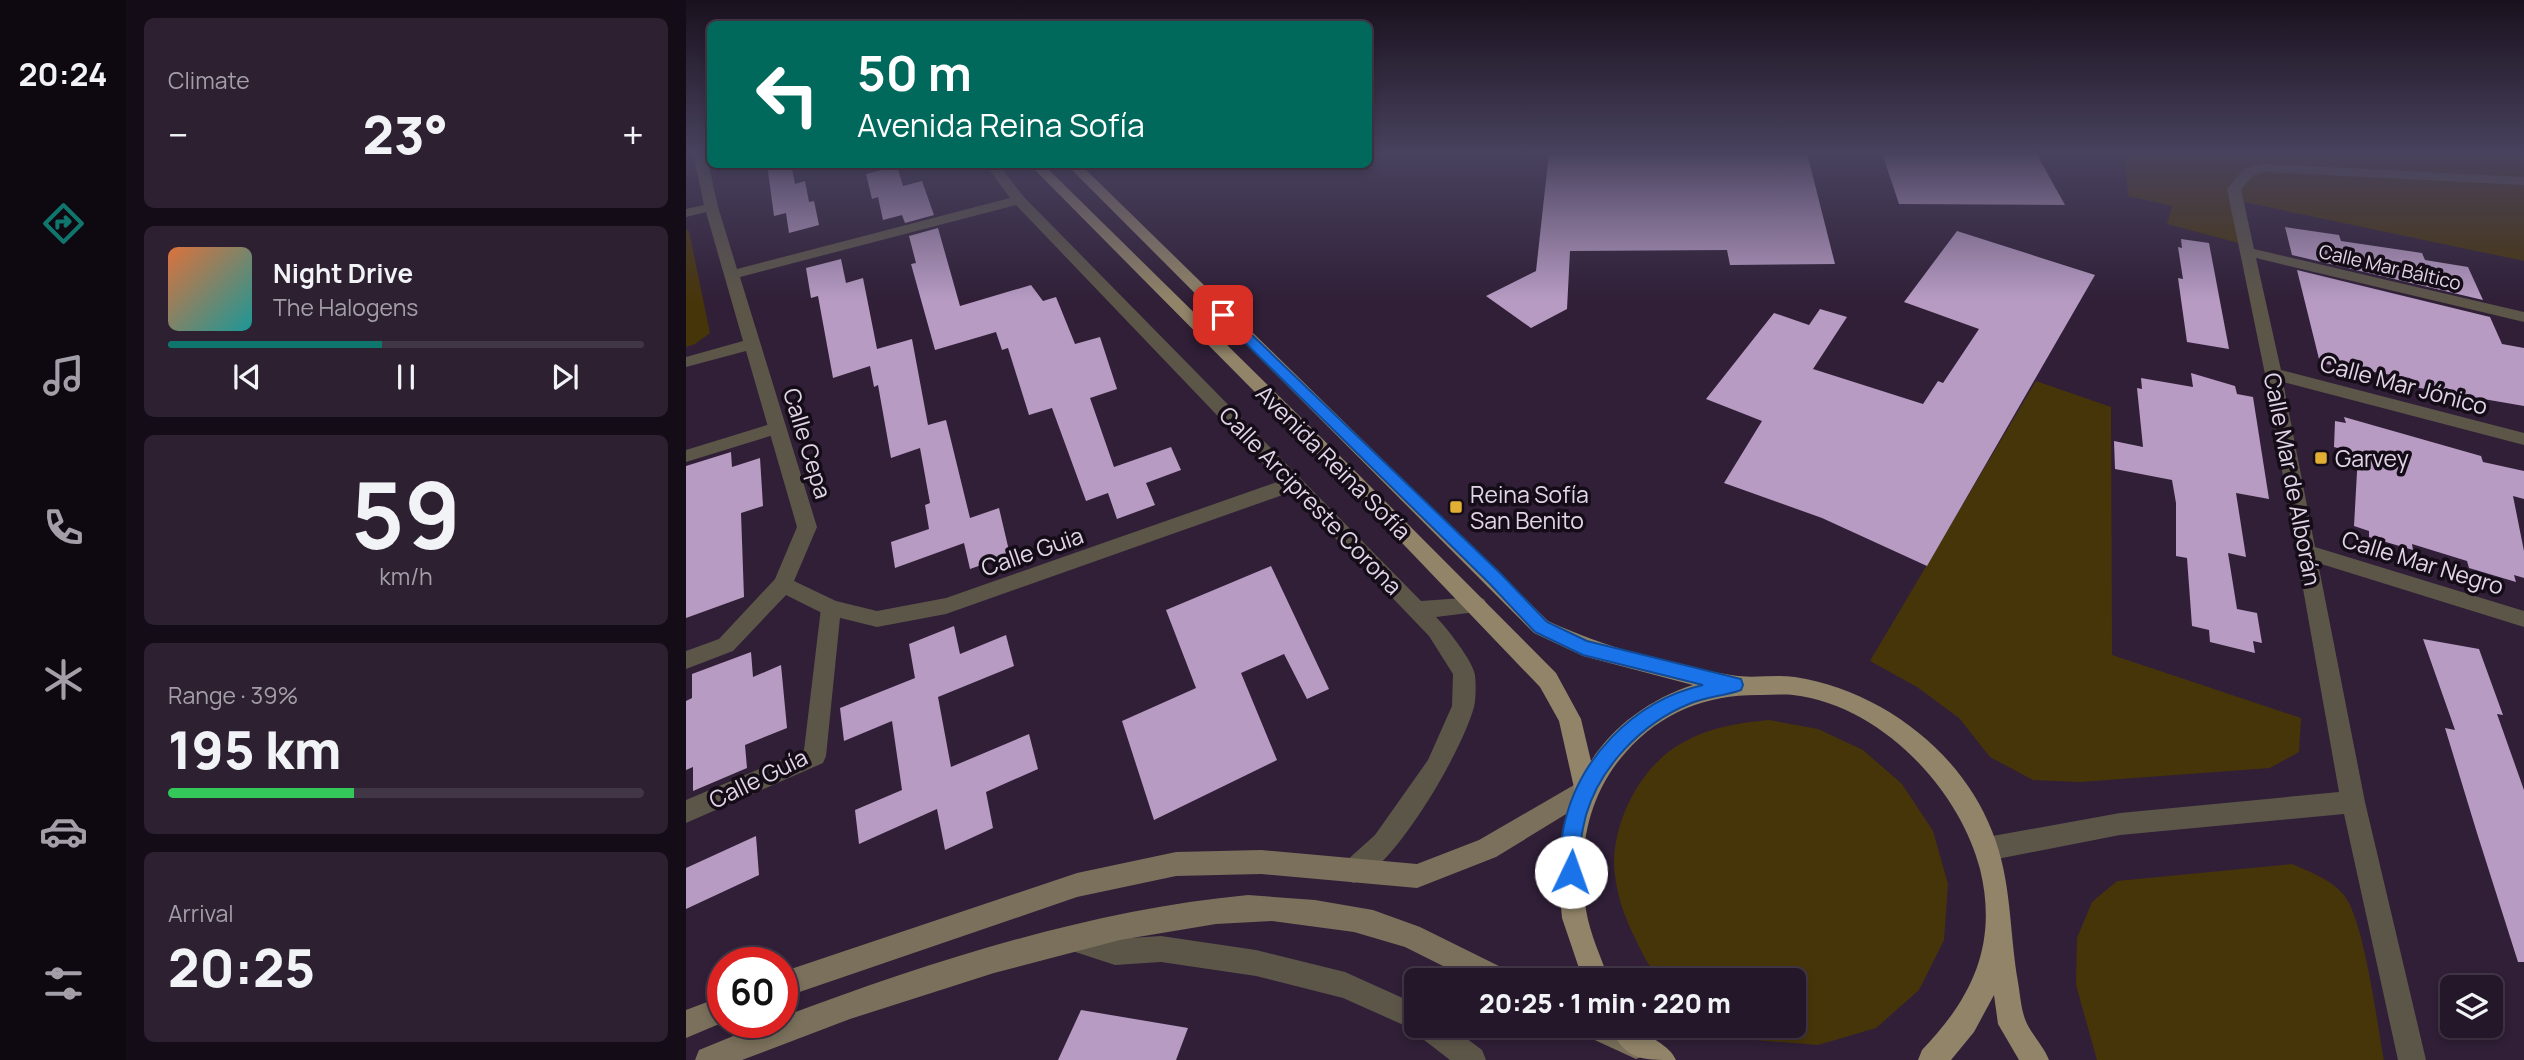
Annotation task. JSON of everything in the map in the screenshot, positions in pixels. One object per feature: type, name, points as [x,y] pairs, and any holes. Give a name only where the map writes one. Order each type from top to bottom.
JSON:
[{"type":"main road","name":"Avenida Reina Sofía","points":[[1073,202],[1548,680],[1570,719],[1586,789]]},
{"type":"main road","name":"Avenida Reina Sofía","points":[[1111,202],[1541,627],[1583,647],[1734,685],[1795,686],[1849,701],[1890,724],[1926,753],[1958,792],[1987,849],[1996,884],[1998,942],[2012,1024],[2035,1060]]},
{"type":"main road","name":"Avenida Reina Sofía","points":[[1593,968],[1573,910],[1569,853],[1576,817],[1586,789],[1604,759],[1641,722],[1685,697],[1734,685]]},
{"type":"main road","points":[[798,980],[1077,885],[1176,864],[1261,862],[1417,876],[1487,849],[1586,789]]},
{"type":"main road","points":[[709,1060],[795,1024],[936,977],[1071,938],[1158,917],[1252,908],[1356,919],[1419,939],[1476,968]]},
{"type":"main road","name":"Avenida Reina Sofía","points":[[1932,1060],[1963,1029],[1980,999],[1998,942]]},
{"type":"main road","points":[[686,1024],[707,1015]]},
{"type":"main road","points":[[1635,1044],[1662,1060]]},
{"type":"street","name":"Calle Cepa","points":[[686,660],[726,645],[782,584],[807,527],[710,202]]},
{"type":"street","points":[[731,275],[1010,202]]},
{"type":"street","name":"Calle Arcipreste Corona","points":[[1021,202],[1436,630],[1464,673],[1463,706],[1436,767],[1384,843],[1354,871]]},
{"type":"street","name":"Calle Mar de Alborán","points":[[2237,202],[2273,374],[2353,802],[2412,1060]]},
{"type":"street","points":[[686,213],[711,206]]},
{"type":"street","name":"Calle Mar Báltico","points":[[2248,253],[2524,317]]},
{"type":"street","points":[[686,362],[752,344]]},
{"type":"street","name":"Calle Mar Jónico","points":[[2273,374],[2524,439]]},
{"type":"street","points":[[686,457],[777,428]]},
{"type":"street","name":"Calle Guia","points":[[782,584],[831,608],[877,619],[946,606],[1159,533],[1295,482]]},
{"type":"street","name":"Calle Mar Negro","points":[[2307,552],[2524,619]]},
{"type":"street","points":[[1416,610],[1477,606]]},
{"type":"street","name":"Calle Guía","points":[[686,812],[815,756],[831,608]]},
{"type":"street","points":[[1987,849],[2120,824],[2353,802]]},
{"type":"street","points":[[1071,938],[1115,952],[1161,949],[1256,963],[1345,985],[1404,1012]]},
{"type":"street","points":[[1444,1038],[1472,1060]]},
{"type":"shaded area","points":[[2156,202],[2239,202],[2246,245],[2167,224],[2172,206]]},
{"type":"shaded area","points":[[2246,202],[2524,202],[2524,261]]},
{"type":"shaded area","points":[[686,229],[689,231],[710,333],[686,347]]},
{"type":"shaded area","points":[[2036,381],[2111,407],[2112,655],[2301,718],[2299,752],[2270,768],[2080,782],[2033,780],[1990,757],[1959,718],[1917,687],[1870,661]]},
{"type":"shaded area","points":[[1769,720],[1818,729],[1863,750],[1902,784],[1933,831],[1948,884],[1944,940],[1919,990],[1876,1028],[1818,1045],[1755,1040],[1750,1038],[1806,1038],[1806,968],[1651,968],[1632,931],[1621,903],[1614,864],[1619,829],[1633,794],[1654,765],[1682,743],[1714,729]]},
{"type":"shaded area","points":[[2292,864],[2332,884],[2351,906],[2363,947],[2384,1060],[2097,1060],[2076,985],[2077,938],[2092,902],[2117,881]]},
{"type":"building","points":[[772,202],[814,202],[819,225],[789,233],[786,213],[774,216]]},
{"type":"building","points":[[879,202],[930,202],[934,215],[905,223],[902,215],[883,220]]},
{"type":"building","points":[[1544,202],[1819,202],[1835,264],[1730,265],[1727,250],[1570,251],[1567,309],[1531,328],[1486,296],[1536,271]]},
{"type":"building","points":[[2064,202],[2065,205],[1899,204]]},
{"type":"building","points":[[2285,227],[2339,235],[2341,241],[2422,253],[2425,260],[2468,267],[2483,300],[2292,255]]},
{"type":"building","points":[[938,228],[960,306],[1031,285],[1043,301],[1056,297],[1075,344],[1100,337],[1117,389],[1090,398],[1114,467],[1171,447],[1181,470],[1146,483],[1155,505],[1117,519],[1108,493],[1086,501],[1052,408],[1029,415],[1008,348],[1002,350],[996,332],[935,350],[911,264],[916,263],[909,236]]},
{"type":"building","points":[[1957,231],[2095,275],[1927,566],[1822,518],[1724,483],[1762,421],[1706,399],[1774,313],[1809,325],[1820,309],[1847,317],[1813,369],[1923,404],[1938,381],[1943,383],[1979,329],[1904,302]]},
{"type":"building","points":[[2181,239],[2209,243],[2229,349],[2187,342],[2178,278],[2183,279],[2178,247],[2182,248]]},
{"type":"building","points":[[841,259],[846,283],[863,278],[877,349],[912,339],[928,425],[946,420],[970,518],[999,508],[1010,555],[970,569],[964,543],[895,568],[891,542],[929,529],[925,505],[930,503],[920,448],[891,458],[878,385],[874,387],[870,366],[833,378],[818,296],[811,298],[806,268]]},
{"type":"building","points":[[2297,270],[2490,317],[2502,344],[2524,348],[2524,406],[2414,387],[2410,378],[2320,363]]},
{"type":"building","points":[[2191,373],[2235,386],[2237,394],[2253,397],[2269,499],[2236,493],[2246,557],[2228,553],[2237,609],[2257,613],[2262,643],[2253,641],[2255,653],[2210,642],[2209,630],[2192,626],[2187,558],[2176,556],[2176,503],[2172,480],[2115,469],[2114,441],[2143,447],[2137,388],[2142,389],[2141,378],[2193,387]]},
{"type":"building","points":[[2344,417],[2481,456],[2483,462],[2524,471],[2524,499],[2513,496],[2524,551],[2524,578],[2514,575],[2516,582],[2469,568],[2467,561],[2412,544],[2413,550],[2369,537],[2369,531],[2354,526],[2358,454],[2334,447],[2335,421],[2346,423]]},
{"type":"building","points":[[731,452],[732,467],[760,458],[763,506],[741,513],[744,597],[686,618],[686,466]]},
{"type":"building","points":[[1271,566],[1329,689],[1307,699],[1284,654],[1241,673],[1277,760],[1154,820],[1122,721],[1196,688],[1166,610]]},
{"type":"building","points":[[954,626],[960,654],[1006,635],[1014,666],[938,697],[951,767],[1029,734],[1038,769],[986,792],[993,828],[945,850],[937,809],[859,844],[855,810],[902,790],[892,721],[844,741],[840,708],[915,678],[909,644]]},
{"type":"building","points":[[2423,639],[2479,649],[2503,715],[2497,714],[2524,790],[2524,962],[2518,962],[2477,833],[2445,728],[2455,730]]},
{"type":"building","points":[[751,652],[753,677],[781,665],[787,728],[745,745],[747,768],[693,791],[693,767],[686,770],[686,701],[692,698],[692,674]]},
{"type":"building","points":[[756,836],[759,875],[686,909],[686,868]]},
{"type":"building","points":[[1081,1010],[1188,1028],[1176,1060],[1058,1060]]},
{"type":"place","name":"Garvey","points":[[2321,458]]},
{"type":"place","name":"Reina Sofía San Benito","points":[[1456,507]]},
{"type":"route","points":[[1223,315],[1541,627],[1583,647],[1734,685],[1685,697],[1641,722],[1604,759],[1586,789],[1576,817],[1569,853],[1571,872]]}]
